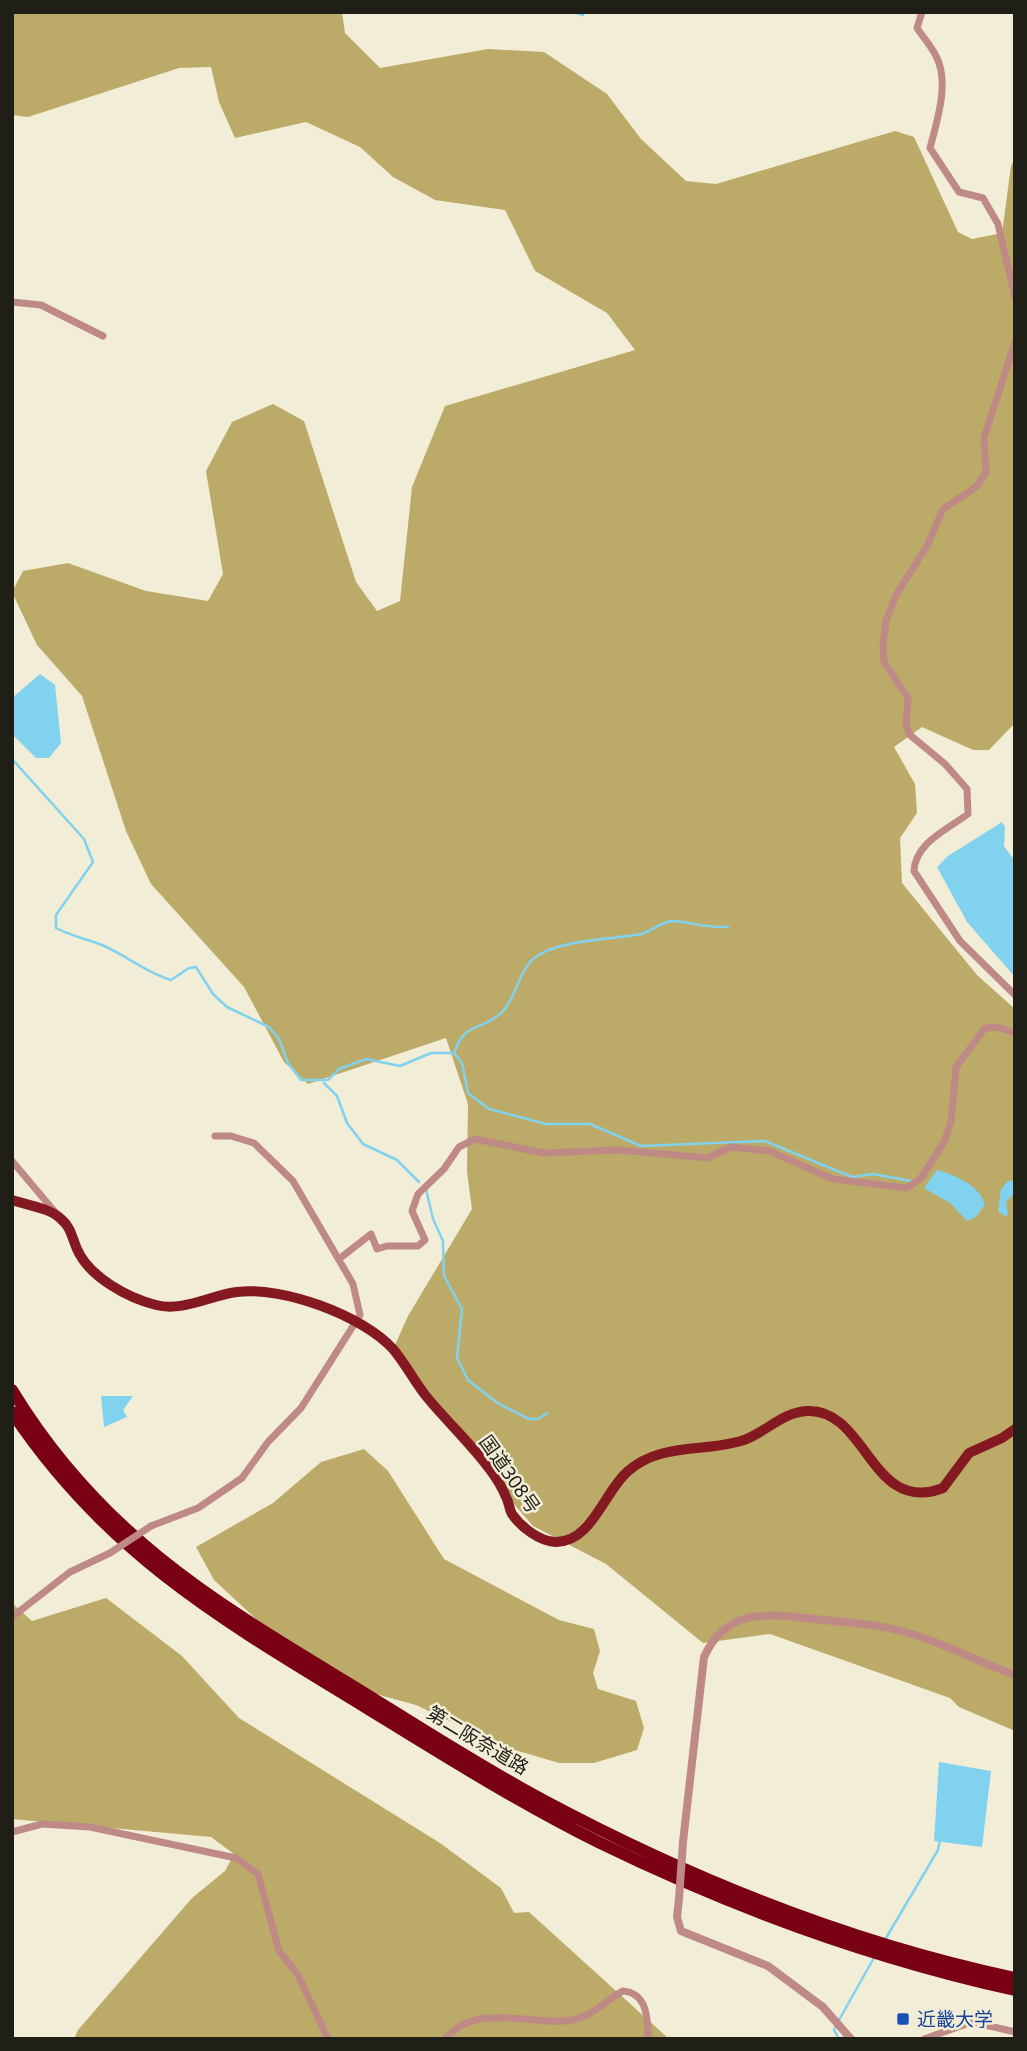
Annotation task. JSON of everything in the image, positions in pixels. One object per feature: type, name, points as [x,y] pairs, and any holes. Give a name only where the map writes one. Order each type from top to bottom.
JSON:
[{"type":"highway","points":[[12,1200],[58,1215]]},
{"type":"highway","name":"国道308号","points":[[58,1215],[66,1223],[89,1268],[139,1299],[159,1306],[179,1306],[236,1292],[263,1291],[313,1302],[380,1337],[392,1348],[415,1382],[488,1468],[507,1498],[512,1513],[533,1534],[552,1542],[570,1540],[585,1531],[612,1487],[648,1457],[668,1451],[736,1442],[798,1412],[820,1411],[835,1417],[870,1460],[899,1487],[909,1492],[943,1488],[969,1452],[1002,1438],[1015,1429]]},
{"type":"highway","name":"第二阪奈道路","points":[[12,1390],[73,1476],[152,1555],[227,1608],[487,1768],[601,1830],[756,1899],[872,1940],[1015,1978]]},
{"type":"highway","name":"第二阪奈道路","points":[[12,1412],[40,1452],[91,1512],[177,1587],[492,1784],[650,1867],[763,1914],[867,1951],[1015,1990]]},
{"type":"street","points":[[922,12],[917,28],[937,58],[941,81],[939,111],[930,148],[959,192],[983,198],[998,224],[1015,297]]},
{"type":"street","points":[[12,302],[41,304],[103,336]]},
{"type":"street","points":[[1015,342],[984,438],[986,472],[976,487],[943,509],[927,546],[896,595],[886,621],[883,643],[884,662],[908,698],[906,725],[910,735],[945,764],[967,789],[968,814],[923,846],[914,859],[914,871],[960,941],[1015,995]]},
{"type":"street","points":[[339,1259],[371,1234],[377,1249],[382,1250],[387,1246],[418,1246],[425,1240],[412,1211],[418,1194],[444,1169],[459,1147],[475,1139],[544,1153],[619,1150],[708,1158],[730,1147],[769,1151],[833,1179],[907,1188],[921,1178],[944,1142],[951,1122],[956,1068],[985,1028],[997,1027],[1015,1034]]},
{"type":"street","points":[[12,1617],[70,1572],[110,1553],[151,1526],[198,1508],[242,1478],[268,1442],[301,1408],[360,1315],[353,1284],[293,1181],[254,1143],[231,1136],[215,1136]]},
{"type":"street","points":[[12,1161],[58,1215]]},
{"type":"street","points":[[850,2039],[823,2007],[768,1966],[681,1931],[677,1917],[678,1899],[704,1657],[710,1644],[732,1622],[760,1615],[873,1624],[933,1641],[1015,1675]]},
{"type":"street","points":[[12,1832],[43,1824],[90,1827],[221,1854],[250,1865],[262,1884],[269,1925],[279,1951],[298,1975],[328,2039]]},
{"type":"street","points":[[445,2039],[476,2020],[575,2019],[591,2014],[622,1991],[632,1992],[641,1999],[646,2009],[648,2039]]},
{"type":"street","points":[[924,2039],[972,2022],[1015,2032]]},
{"type":"shaded area","points":[[12,12],[342,12],[345,33],[380,68],[488,49],[544,52],[607,94],[641,139],[686,181],[716,184],[895,131],[914,137],[958,232],[972,239],[1002,233],[1011,166],[1015,157],[1015,723],[989,750],[973,750],[922,727],[894,747],[915,784],[917,813],[900,838],[902,883],[977,975],[1015,1009],[1015,1731],[959,1707],[950,1698],[770,1634],[703,1643],[606,1564],[533,1526],[453,1434],[395,1345],[408,1316],[472,1209],[467,1172],[468,1104],[446,1038],[308,1084],[284,1062],[244,987],[151,884],[126,831],[82,696],[37,645],[12,592],[23,571],[68,563],[146,591],[208,601],[223,574],[206,471],[232,422],[273,404],[304,421],[356,582],[377,611],[400,601],[412,487],[445,406],[635,350],[607,313],[535,271],[505,210],[435,200],[393,177],[360,147],[306,122],[235,138],[219,102],[211,67],[179,68],[28,117],[12,115]]},
{"type":"shaded area","points":[[364,1449],[388,1471],[444,1559],[559,1620],[594,1629],[600,1651],[593,1673],[598,1689],[636,1701],[644,1728],[637,1750],[594,1763],[559,1763],[505,1747],[416,1705],[365,1691],[256,1619],[214,1580],[196,1547],[273,1503],[321,1462]]},
{"type":"shaded area","points":[[106,1598],[182,1656],[239,1718],[440,1843],[501,1888],[514,1913],[529,1912],[669,2039],[74,2039],[78,2030],[192,1898],[225,1871],[234,1854],[211,1837],[12,1819],[12,1603],[32,1621]]},
{"type":"water","points":[[40,674],[55,685],[61,743],[49,758],[36,758],[12,734],[12,698]]},
{"type":"water","points":[[1002,822],[1005,827],[1004,846],[1015,861],[1015,977],[967,922],[937,867],[948,856]]},
{"type":"water","points":[[937,1170],[959,1178],[978,1191],[985,1204],[976,1217],[967,1221],[950,1203],[924,1188]]},
{"type":"water","points":[[1015,1180],[1015,1192],[1006,1202],[1006,1217],[998,1211],[1001,1189],[1008,1181]]},
{"type":"water","points":[[101,1396],[133,1396],[123,1410],[127,1417],[104,1427]]},
{"type":"water","points":[[939,1762],[991,1771],[982,1847],[934,1841]]},
{"type":"waterway","points":[[573,12],[583,15]]},
{"type":"waterway","points":[[12,759],[84,839],[93,862],[56,915],[56,928],[102,945],[171,980],[189,968],[196,967],[213,994],[227,1007],[269,1027],[279,1039],[288,1063],[301,1080],[328,1080],[339,1069],[366,1059],[400,1066],[431,1053],[454,1053],[462,1063],[468,1093],[489,1109],[546,1124],[590,1124],[641,1146],[765,1141],[852,1177],[873,1174],[911,1181]]},
{"type":"waterway","points":[[454,1053],[467,1032],[489,1022],[503,1011],[523,972],[533,959],[543,952],[584,941],[641,934],[671,921],[728,927]]},
{"type":"waterway","points":[[324,1083],[337,1096],[347,1123],[363,1144],[397,1160],[419,1182]]},
{"type":"waterway","points":[[426,1189],[433,1219],[443,1241],[444,1276],[462,1309],[457,1358],[468,1380],[499,1404],[529,1419],[538,1419],[547,1413]]},
{"type":"waterway","points":[[886,1938],[938,1850],[940,1840]]},
{"type":"waterway","points":[[839,2020],[875,1956]]},
{"type":"waterway","points":[[836,2026],[834,2030],[839,2039]]},
{"type":"place","name":"近畿大学","points":[[903,2019]]}]
